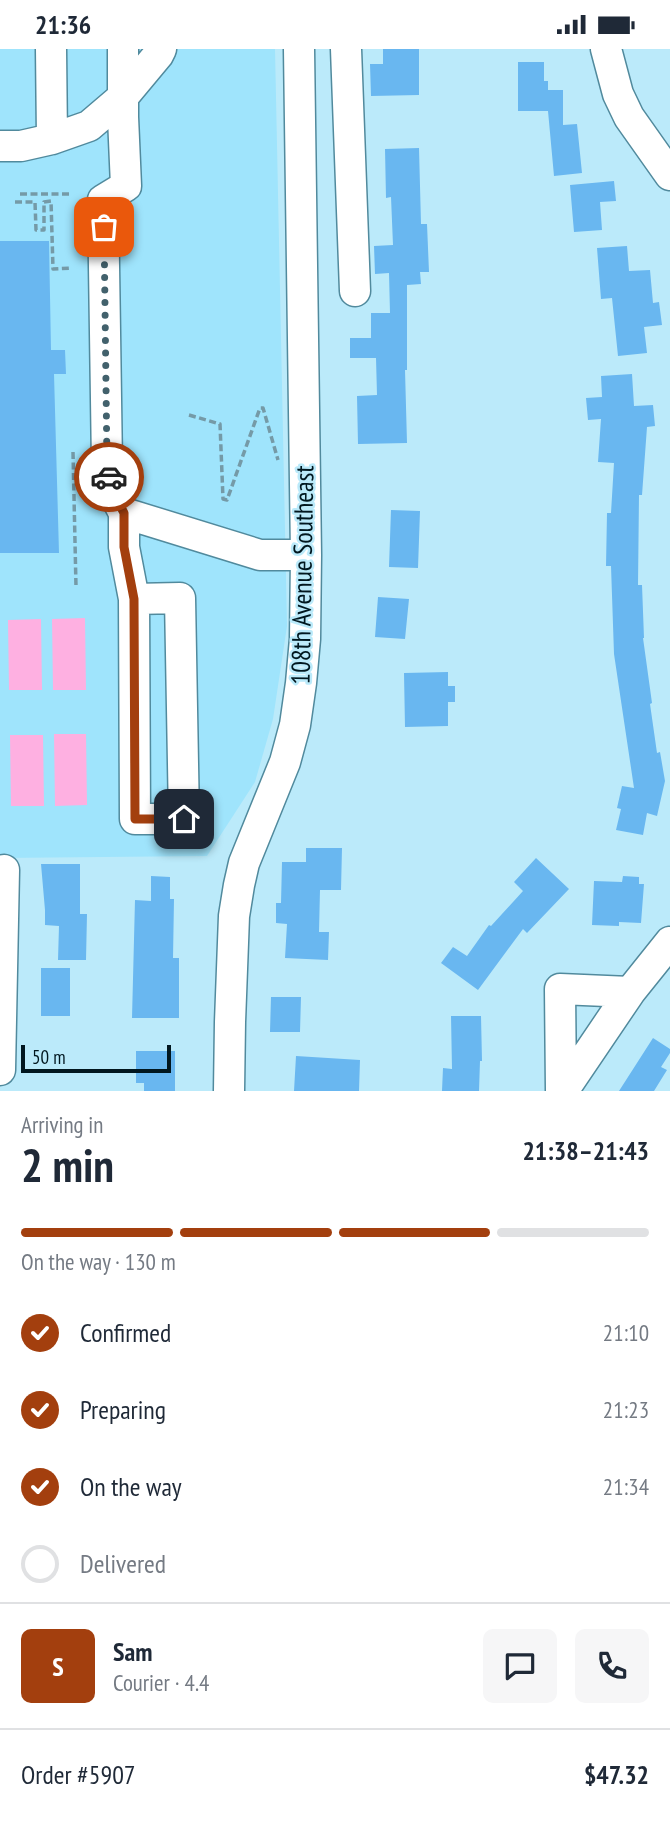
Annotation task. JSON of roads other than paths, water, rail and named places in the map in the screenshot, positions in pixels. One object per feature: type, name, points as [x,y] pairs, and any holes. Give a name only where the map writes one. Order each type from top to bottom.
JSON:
[{"type":"street","points":[[51,49],[52,139]]},
{"type":"street","points":[[123,49],[126,186],[103,200],[107,465],[110,486],[124,513],[124,547],[134,599],[135,819],[184,819],[180,597],[134,599]]},
{"type":"street","points":[[0,146],[21,146],[89,126],[123,97],[161,49]]},
{"type":"street","name":"108th Avenue Southeast","points":[[229,1091],[234,916],[244,863],[285,762],[295,725],[306,639],[299,49]]},
{"type":"street","points":[[346,49],[355,291]]},
{"type":"street","points":[[606,49],[618,94],[629,117],[670,175]]},
{"type":"street","points":[[124,513],[260,555],[306,555]]},
{"type":"street","points":[[0,1070],[4,870]]},
{"type":"street","points":[[562,1091],[630,992],[670,942]]},
{"type":"street","points":[[562,1091],[560,989],[630,992]]}]
